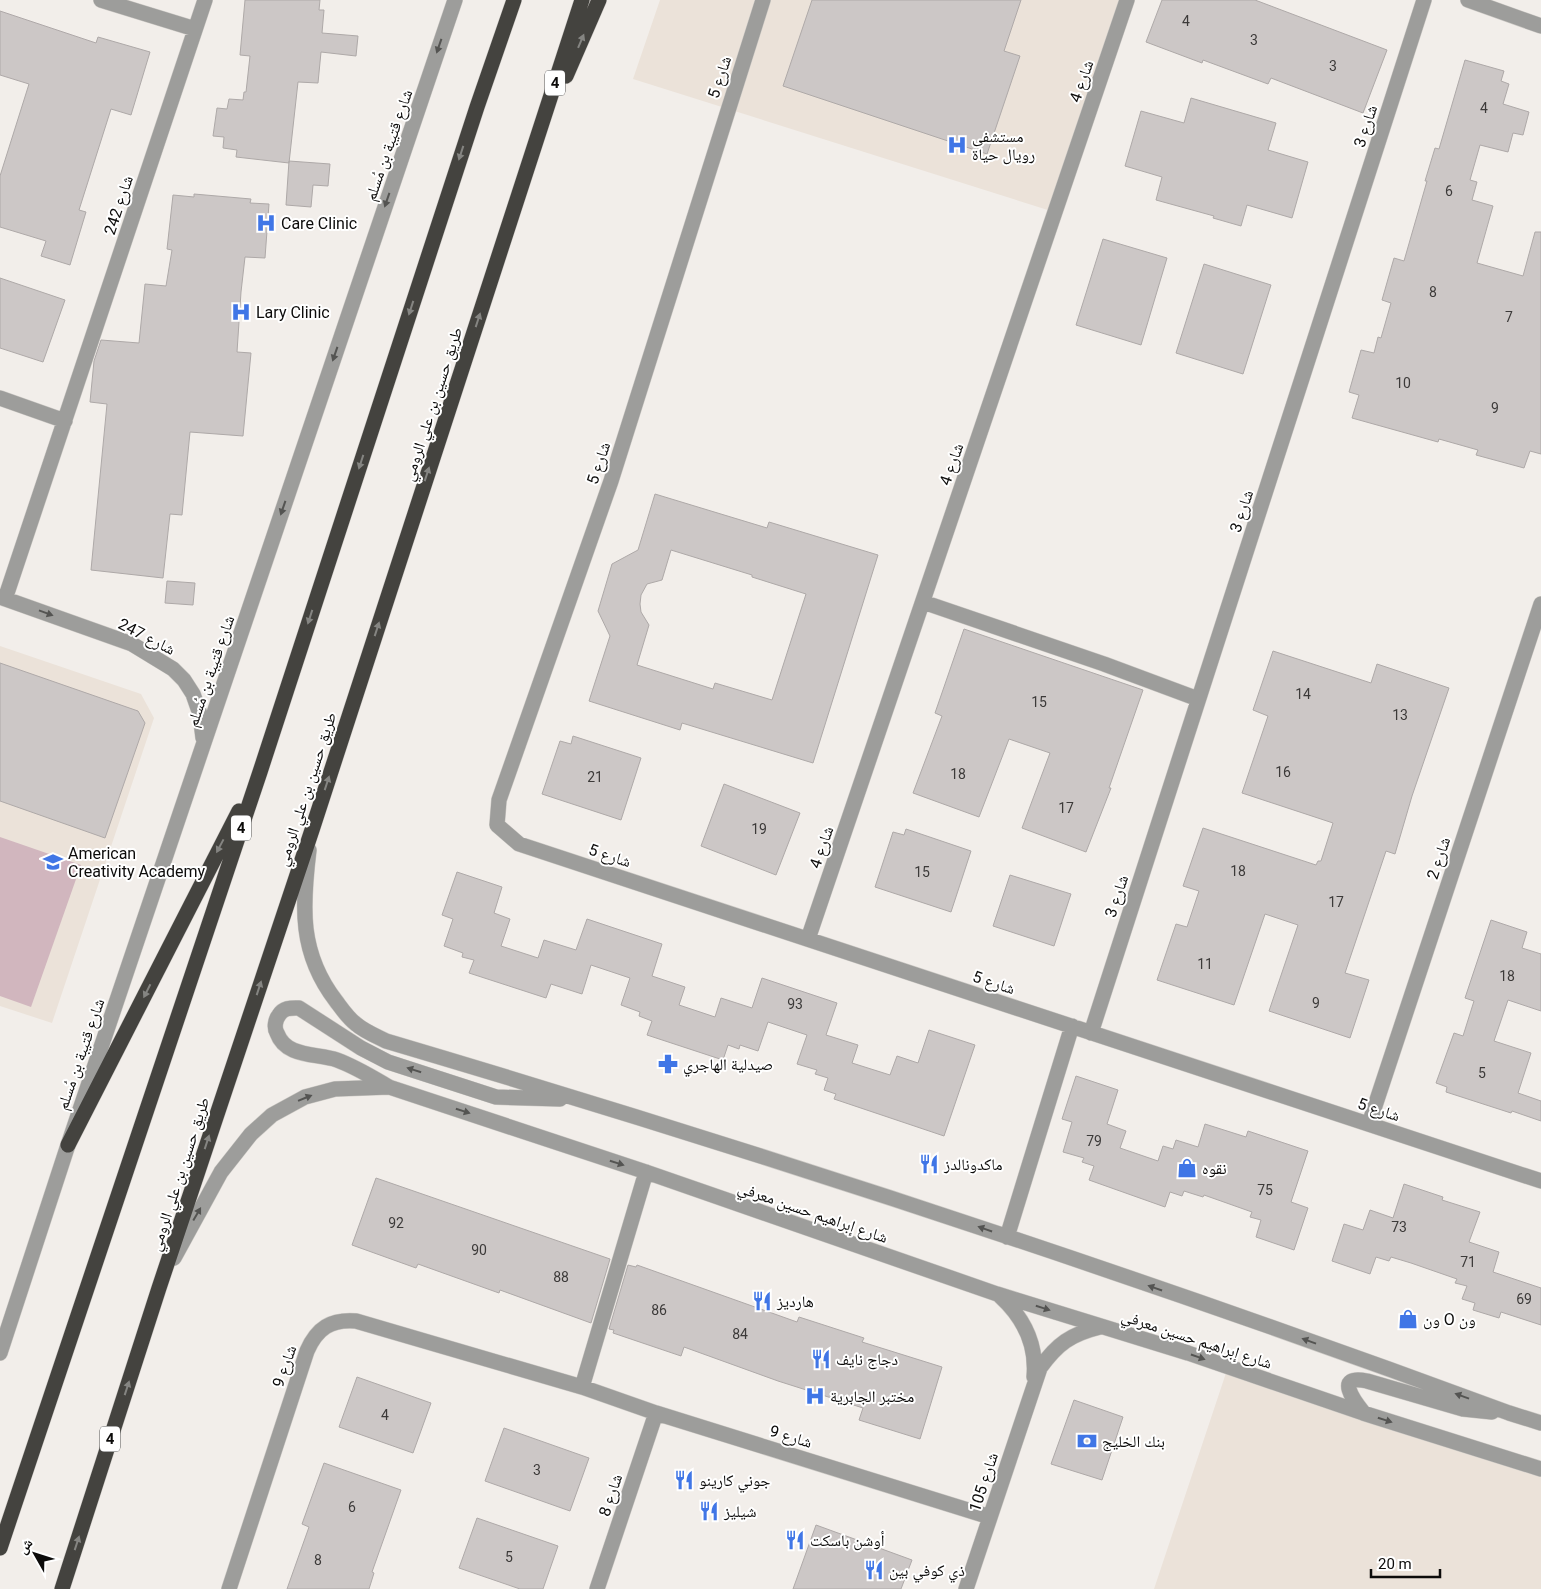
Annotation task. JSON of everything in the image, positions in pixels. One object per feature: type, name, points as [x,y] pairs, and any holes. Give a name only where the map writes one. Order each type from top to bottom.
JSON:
[{"type":"highway","points":[[477,107],[507,0]]},
{"type":"highway","name":"4","points":[[0,1548],[260,772],[477,107],[514,0]]},
{"type":"highway","name":"طريق حسين بن علي الرومي","points":[[62,1589],[159,1288],[312,830],[582,0]]},
{"type":"highway","points":[[527,167],[599,0]]},
{"type":"highway","points":[[68,1144],[260,772]]},
{"type":"street","points":[[101,0],[195,29]]},
{"type":"street","name":"شارع 242","points":[[3,598],[65,421],[205,0]]},
{"type":"street","name":"شارع قتيبة بن مُسلم","points":[[0,1353],[68,1144],[455,0]]},
{"type":"street","name":"شارع 5","points":[[762,0],[611,481],[498,800],[497,825],[519,844],[1541,1181]]},
{"type":"street","name":"شارع 4","points":[[808,939],[1127,0]]},
{"type":"street","name":"شارع 3","points":[[1091,1033],[1424,0]]},
{"type":"street","points":[[1468,0],[1541,26]]},
{"type":"street","points":[[0,398],[65,421]]},
{"type":"street","name":"شارع 247","points":[[3,598],[132,644],[173,668],[193,694],[200,714],[204,742]]},
{"type":"street","points":[[923,602],[1198,699]]},
{"type":"street","name":"شارع 2","points":[[1369,1124],[1541,604]]},
{"type":"street","name":"شارع إبراهيم حسين معرفي","points":[[312,830],[305,884],[305,923],[308,948],[322,984],[347,1016],[357,1026],[386,1041],[581,1099],[1007,1236],[1541,1423]]},
{"type":"street","points":[[389,1087],[362,1071],[335,1060],[301,1054],[285,1045],[275,1030],[275,1023],[279,1014],[289,1007],[300,1008],[361,1048],[388,1062],[496,1097],[581,1099]]},
{"type":"street","points":[[1007,1236],[1072,1026]]},
{"type":"street","name":"شارع إبراهيم حسين معرفي","points":[[159,1288],[221,1172],[251,1134],[272,1115],[305,1097],[335,1089],[389,1087],[646,1172],[996,1294],[1196,1356],[1541,1469]]},
{"type":"street","points":[[582,1387],[646,1172]]},
{"type":"street","name":"شارع 105","points":[[996,1294],[1012,1308],[1027,1331],[1032,1344],[1035,1365],[1033,1386]]},
{"type":"street","name":"شارع 9","points":[[229,1589],[307,1351],[312,1341],[326,1327],[334,1322],[345,1320],[356,1321],[582,1387],[656,1413],[990,1517]]},
{"type":"street","name":"شارع 105","points":[[966,1589],[1040,1368],[1051,1352],[1066,1340],[1083,1331],[1102,1326]]},
{"type":"street","points":[[1363,1412],[1348,1391],[1348,1386],[1356,1380],[1367,1381],[1463,1409],[1509,1413]]},
{"type":"street","name":"شارع 8","points":[[598,1589],[656,1413]]},
{"type":"shaded area","name":"مستشفى رويال حياة","points":[[660,0],[1119,0],[1051,211],[633,79]]},
{"type":"shaded area","name":"American Creativity Academy","points":[[0,646],[141,694],[154,718],[52,1023],[0,1006]]},
{"type":"shaded area","points":[[0,837],[81,865],[31,1007],[0,996]]},
{"type":"shaded area","points":[[1228,1367],[1541,1470],[1541,1589],[1154,1589]]},
{"type":"building","points":[[245,0],[320,0],[319,10],[324,10],[322,33],[358,36],[356,56],[321,52],[318,83],[298,82],[289,163],[236,157],[237,150],[223,148],[224,137],[213,136],[217,108],[227,109],[229,99],[243,100],[244,92],[246,92],[250,56],[240,55]]},
{"type":"building","points":[[812,0],[1021,0],[1004,51],[1020,56],[987,154],[783,86]]},
{"type":"building","points":[[1162,0],[1255,0],[1387,50],[1363,113],[1271,78],[1268,84],[1203,60],[1202,63],[1146,42]]},
{"type":"building","points":[[0,11],[96,43],[98,37],[150,52],[131,115],[111,109],[79,210],[86,212],[70,265],[41,256],[46,241],[0,227],[0,176],[29,84],[0,75]]},
{"type":"building","points":[[1465,60],[1504,71],[1501,81],[1509,84],[1503,104],[1529,112],[1523,135],[1513,133],[1508,152],[1480,145],[1470,180],[1477,182],[1472,200],[1493,206],[1477,263],[1523,276],[1535,232],[1541,232],[1541,454],[1530,451],[1524,468],[1476,455],[1478,450],[1439,439],[1438,442],[1352,418],[1359,395],[1349,392],[1361,350],[1374,353],[1378,337],[1381,338],[1391,303],[1382,300],[1394,258],[1404,261],[1435,148],[1439,149]]},
{"type":"building","points":[[1191,98],[1276,123],[1268,150],[1308,162],[1292,218],[1247,205],[1241,226],[1213,218],[1214,216],[1156,200],[1162,177],[1125,166],[1141,111],[1184,123]]},
{"type":"building","points":[[289,161],[330,164],[328,186],[313,185],[311,207],[286,205]]},
{"type":"building","points":[[194,194],[251,199],[250,203],[269,204],[265,258],[245,257],[241,292],[237,352],[251,353],[243,436],[190,432],[182,515],[170,514],[163,578],[91,570],[107,404],[90,402],[94,361],[101,340],[139,343],[145,284],[166,286],[172,250],[167,249],[173,195],[194,197]]},
{"type":"building","points":[[1103,239],[1167,258],[1141,345],[1076,325]]},
{"type":"building","points":[[1204,264],[1271,285],[1243,374],[1176,353]]},
{"type":"building","points":[[0,278],[65,300],[43,362],[0,348]]},
{"type":"building","points":[[655,494],[767,528],[769,522],[878,555],[813,763],[682,723],[680,730],[589,701],[610,636],[598,611],[612,564],[638,550]],"holes":[[[671,550],[752,575],[752,577],[806,594],[772,700],[715,683],[713,689],[637,665],[649,625],[641,612],[641,595],[647,584],[662,580]]]},
{"type":"building","points":[[167,581],[195,583],[193,605],[165,603]]},
{"type":"building","points":[[964,629],[1143,690],[1109,788],[1111,788],[1086,852],[1022,828],[1050,753],[1009,739],[979,817],[913,793],[942,716],[935,713]]},
{"type":"building","points":[[1273,651],[1371,683],[1377,664],[1449,688],[1412,796],[1395,854],[1386,851],[1345,973],[1369,980],[1350,1038],[1269,1011],[1298,925],[1265,914],[1234,1005],[1157,980],[1176,924],[1187,927],[1199,891],[1183,886],[1203,828],[1316,865],[1318,861],[1321,861],[1333,823],[1242,793],[1268,716],[1253,710]]},
{"type":"building","points":[[0,663],[138,711],[145,723],[105,838],[0,801]]},
{"type":"building","points":[[573,736],[641,758],[621,820],[542,794],[560,741],[571,744]]},
{"type":"building","points":[[724,784],[800,813],[776,875],[701,846]]},
{"type":"building","points":[[906,829],[971,851],[951,912],[875,887],[893,832],[904,835]]},
{"type":"building","points":[[457,872],[502,887],[494,913],[510,919],[501,946],[538,958],[544,940],[576,950],[587,919],[662,944],[652,976],[685,987],[679,1005],[715,1017],[721,998],[752,1008],[762,978],[837,1003],[826,1035],[858,1045],[852,1063],[890,1075],[897,1056],[918,1063],[929,1030],[975,1045],[944,1136],[834,1099],[836,1094],[824,1090],[828,1078],[815,1074],[817,1070],[797,1064],[807,1035],[768,1022],[758,1051],[740,1045],[739,1049],[728,1045],[723,1060],[647,1035],[652,1021],[639,1016],[640,1012],[621,1005],[630,978],[591,965],[582,994],[551,984],[546,998],[469,973],[474,960],[462,957],[463,953],[444,946],[453,919],[442,915]]},
{"type":"building","points":[[1010,875],[1071,894],[1054,946],[993,926]]},
{"type":"building","points":[[1491,920],[1527,932],[1522,948],[1541,954],[1541,1011],[1508,1000],[1494,1041],[1531,1053],[1518,1093],[1541,1101],[1541,1121],[1446,1092],[1447,1087],[1436,1083],[1454,1033],[1463,1036],[1474,1001],[1465,998]]},
{"type":"building","points":[[1076,1076],[1118,1090],[1107,1124],[1126,1131],[1120,1148],[1158,1161],[1163,1146],[1173,1149],[1176,1140],[1198,1147],[1205,1124],[1246,1137],[1248,1131],[1308,1151],[1291,1202],[1308,1208],[1294,1250],[1256,1237],[1261,1220],[1250,1217],[1252,1212],[1204,1195],[1203,1197],[1184,1191],[1182,1196],[1170,1192],[1165,1207],[1089,1180],[1094,1166],[1082,1162],[1084,1158],[1063,1152],[1072,1122],[1062,1119]]},
{"type":"building","points":[[376,1178],[610,1259],[591,1323],[500,1290],[499,1293],[418,1264],[416,1268],[352,1245]]},
{"type":"building","points":[[1404,1184],[1443,1197],[1442,1200],[1480,1212],[1469,1242],[1499,1252],[1493,1272],[1541,1288],[1541,1325],[1501,1312],[1499,1318],[1473,1310],[1475,1303],[1462,1299],[1467,1286],[1455,1283],[1457,1279],[1411,1263],[1391,1257],[1389,1261],[1376,1257],[1370,1274],[1332,1261],[1344,1224],[1363,1230],[1370,1210],[1393,1218]]},
{"type":"building","points":[[628,1265],[636,1267],[637,1265],[797,1322],[799,1317],[864,1338],[862,1342],[942,1367],[920,1439],[859,1420],[863,1408],[778,1381],[684,1347],[681,1356],[613,1333],[614,1330],[609,1329]]},
{"type":"building","points":[[357,1377],[431,1403],[413,1453],[339,1427]]},
{"type":"building","name":"بنك الخليج","points":[[1074,1400],[1123,1417],[1102,1480],[1051,1464]]},
{"type":"building","points":[[504,1428],[589,1458],[570,1511],[485,1481]]},
{"type":"building","points":[[324,1463],[401,1490],[372,1572],[374,1573],[369,1589],[287,1589],[309,1527],[302,1524]]},
{"type":"building","points":[[477,1518],[558,1546],[543,1589],[520,1589],[459,1568]]},
{"type":"building","points":[[816,1525],[912,1560],[901,1589],[793,1589]]},
{"type":"place","name":"مستشفى رويال حياة","points":[[957,145]]},
{"type":"place","name":"Care Clinic","points":[[266,223]]},
{"type":"place","name":"Lary Clinic","points":[[241,312]]},
{"type":"place","name":"American Creativity Academy","points":[[53,862]]},
{"type":"place","name":"صيدلية الهاجري","points":[[668,1064]]},
{"type":"place","name":"ماكدونالدز","points":[[929,1164]]},
{"type":"place","name":"نقوه","points":[[1187,1168]]},
{"type":"place","name":"هارديز","points":[[762,1301]]},
{"type":"place","name":"ون O ون","points":[[1408,1319]]},
{"type":"place","name":"دجاج نايف","points":[[821,1359]]},
{"type":"place","name":"مختبر الجابرية","points":[[815,1396]]},
{"type":"place","name":"بنك الخليج","points":[[1087,1441]]},
{"type":"place","name":"جوني كارينو","points":[[684,1480]]},
{"type":"place","name":"شيليز","points":[[709,1511]]},
{"type":"place","name":"أوشن باسكت","points":[[795,1540]]},
{"type":"place","name":"ذي كوفي بين","points":[[874,1570]]}]
